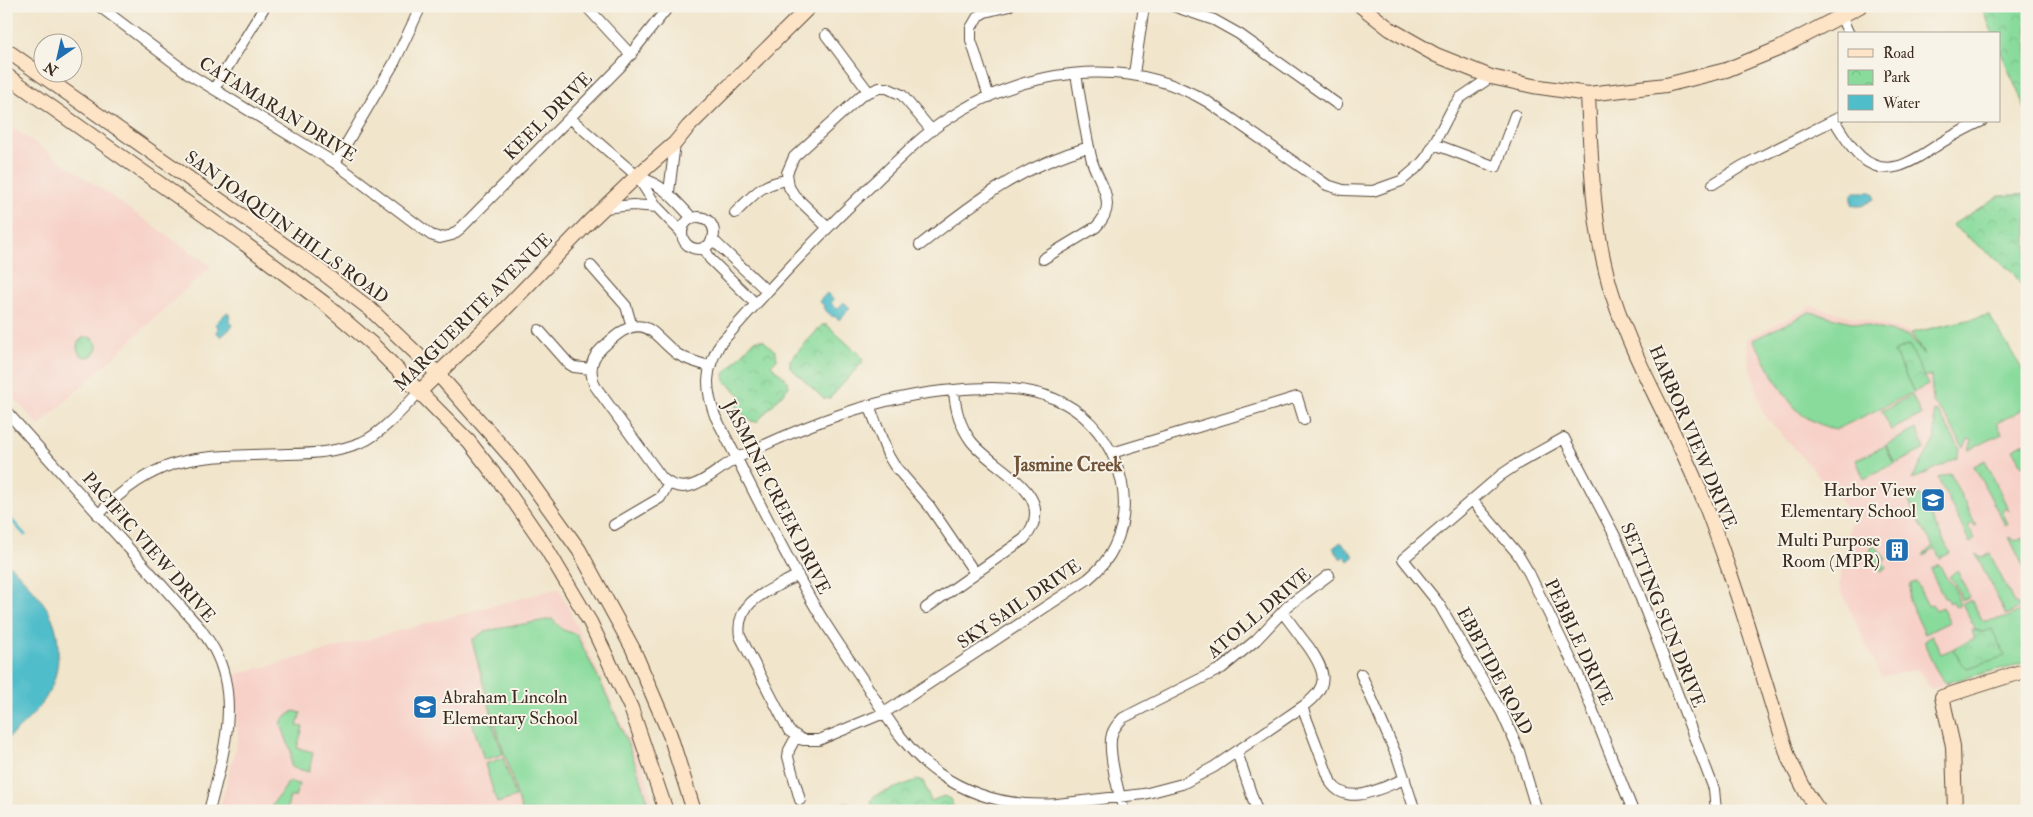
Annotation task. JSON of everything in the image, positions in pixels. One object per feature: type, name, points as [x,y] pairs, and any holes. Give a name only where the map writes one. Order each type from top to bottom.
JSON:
[{"type":"main road","name":"MARGUERITE AVENUE","points":[[419,392],[604,208],[675,142],[810,6]]},
{"type":"main road","points":[[1361,6],[1390,29],[1436,55],[1490,78],[1588,94],[1666,85],[1726,70],[1778,49],[1838,11],[1860,6]]},
{"type":"main road","name":"SAN JOAQUIN HILLS ROAD","points":[[6,50],[370,309],[438,374],[518,465],[579,550],[633,649],[670,735],[694,811]]},
{"type":"main road","points":[[6,75],[245,244],[324,303],[372,344],[469,442],[507,491],[545,546],[590,622],[632,708],[666,811]]},
{"type":"main road","name":"HARBOR VIEW DRIVE","points":[[1588,94],[1596,212],[1602,256],[1613,296],[1638,357],[1705,503],[1789,759],[1806,792],[1819,811]]},
{"type":"main road","points":[[1955,811],[1953,746],[1942,696],[2027,670]]},
{"type":"street","name":"CATAMARAN DRIVE","points":[[98,6],[153,48],[214,90],[357,177],[422,230],[440,238]]},
{"type":"street","points":[[214,90],[264,6]]},
{"type":"street","points":[[335,163],[394,63],[421,6]]},
{"type":"street","points":[[586,6],[631,55]]},
{"type":"street","name":"KEEL DRIVE","points":[[440,238],[452,235],[461,228],[570,118],[631,55],[669,6]]},
{"type":"street","points":[[989,97],[971,40],[971,28],[978,16],[985,12],[1009,6]]},
{"type":"street","points":[[1134,74],[1144,6]]},
{"type":"street","points":[[1173,6],[1214,20],[1239,34],[1337,104]]},
{"type":"street","points":[[1838,11],[1851,32]]},
{"type":"street","points":[[826,35],[868,91]]},
{"type":"street","name":"JASMINE CREEK DRIVE","points":[[1282,612],[1320,663],[1323,681],[1320,690],[1315,698],[1199,776],[1165,790],[1120,797],[1039,805],[1003,802],[953,783],[925,763],[911,749],[884,712],[817,610],[715,416],[708,399],[707,377],[710,366],[720,344],[827,227],[932,131],[960,112],[989,97],[1034,81],[1076,74],[1112,72],[1134,74],[1173,84],[1199,96],[1316,179],[1343,190],[1373,191],[1401,181],[1420,165],[1460,98],[1490,78]]},
{"type":"street","points":[[1043,259],[1096,228],[1106,212],[1106,194],[1095,173],[1076,74]]},
{"type":"street","points":[[827,227],[794,195],[787,180],[789,165],[794,157],[868,91],[879,88],[896,91],[902,95],[932,131]]},
{"type":"street","points":[[1434,144],[1496,167],[1515,114]]},
{"type":"street","points":[[570,118],[637,176],[657,207],[682,233],[689,246],[694,248],[704,247],[712,239],[713,229],[707,220],[697,217],[692,218],[685,224],[682,233]]},
{"type":"street","points":[[1712,184],[1742,166],[1836,119]]},
{"type":"street","points":[[1838,122],[1862,158],[1877,166],[1890,168],[1905,166],[1944,141],[1980,122]]},
{"type":"street","points":[[668,192],[675,142]]},
{"type":"street","points":[[920,245],[978,200],[1008,180],[1052,158],[1089,147]]},
{"type":"street","points":[[637,176],[655,183],[668,192],[692,218]]},
{"type":"street","points":[[735,213],[762,187],[769,183],[787,180]]},
{"type":"street","points":[[604,208],[657,207]]},
{"type":"street","points":[[712,239],[767,291]]},
{"type":"street","points":[[704,247],[710,259],[756,304]]},
{"type":"street","points":[[591,266],[626,306],[632,326]]},
{"type":"street","points":[[614,525],[660,498],[669,484],[662,478],[595,386],[591,368],[597,352],[621,331],[632,326],[645,327],[678,354],[692,361],[710,366]]},
{"type":"street","points":[[539,330],[569,364],[591,368]]},
{"type":"street","points":[[926,608],[1024,539],[1034,524],[1035,506],[1031,496],[1024,487],[978,450],[970,440],[957,412],[954,390]]},
{"type":"street","name":"SKY SAIL DRIVE","points":[[669,484],[685,487],[694,485],[737,458],[828,419],[869,406],[911,396],[954,390],[1022,390],[1040,393],[1057,399],[1075,410],[1091,424],[1112,453],[1123,487],[1123,517],[1115,547],[1100,568],[1088,579],[884,712],[819,740],[810,741],[796,737]]},
{"type":"street","name":"MARGUERITE AVENUE","points":[[98,514],[113,499],[138,480],[154,470],[175,462],[202,457],[324,452],[363,442],[387,424],[419,392]]},
{"type":"street","points":[[1112,453],[1297,397],[1304,420]]},
{"type":"street","points":[[869,406],[888,455],[894,465],[930,507],[975,573]]},
{"type":"street","name":"PACIFIC VIEW DRIVE","points":[[6,411],[200,628],[216,652],[226,684],[228,729],[209,811]]},
{"type":"street","name":"SETTING SUN DRIVE","points":[[1472,500],[1519,462],[1564,438],[1616,538],[1638,591],[1714,789],[1716,811]]},
{"type":"street","name":"EBBTIDE ROAD","points":[[1472,500],[1403,559],[1440,604],[1502,713],[1519,751],[1537,811]]},
{"type":"street","name":"PEBBLE DRIVE","points":[[1472,500],[1516,553],[1529,573],[1578,674],[1633,811]]},
{"type":"street","points":[[798,575],[748,604],[739,618],[738,626],[740,636],[784,724],[796,737],[789,750],[788,757],[800,800]]},
{"type":"street","name":"ATOLL DRIVE","points":[[1124,811],[1110,742],[1116,725],[1123,718],[1222,668],[1256,640],[1282,612],[1329,575]]},
{"type":"street","points":[[1361,674],[1405,779],[1415,811]]},
{"type":"street","points":[[1302,707],[1331,783],[1340,792],[1355,796],[1405,779]]},
{"type":"street","points":[[1236,752],[1257,811]]},
{"type":"shaded area","points":[[6,123],[211,266],[39,426],[6,389]]},
{"type":"shaded area","name":"Harbor View Elementary School","points":[[1812,306],[1915,333],[1989,315],[2027,377],[2027,661],[1930,689],[1924,676],[1917,669],[1881,677],[1839,586],[1852,515],[1763,414],[1749,361],[1747,338]]},
{"type":"shaded area","name":"Abraham Lincoln Elementary School","points":[[559,588],[645,773],[656,811],[219,811],[238,738],[234,675]]},
{"type":"green space","points":[[1981,6],[2027,6],[2027,113],[2000,50],[2000,32],[1992,32]]},
{"type":"green space","points":[[2027,194],[2027,295],[2013,272],[1952,225],[1999,196]]},
{"type":"green space","points":[[1810,312],[1910,336],[1924,355],[1911,333],[1989,315],[2027,377],[2027,407],[1997,423],[2002,434],[1969,450],[1972,440],[1968,439],[1964,447],[1961,444],[1946,417],[1933,402],[1931,376],[1923,376],[1908,345],[1894,352],[1914,392],[1835,430],[1819,424],[1803,415],[1789,400],[1753,340]]},
{"type":"green space","points":[[822,325],[827,325],[862,357],[862,363],[830,398],[824,399],[790,367],[790,360]]},
{"type":"green space","points":[[83,337],[91,337],[97,343],[97,351],[91,357],[83,357],[77,351],[77,343]]},
{"type":"green space","points":[[755,340],[763,340],[776,352],[777,359],[771,365],[788,381],[789,387],[757,422],[751,421],[737,409],[736,402],[741,396],[725,381],[724,374]]},
{"type":"green space","points":[[1909,345],[1928,385],[1914,392],[1894,352]]},
{"type":"green space","points":[[1912,395],[1921,415],[1891,430],[1882,411]]},
{"type":"green space","points":[[1934,411],[1939,413],[1960,449],[1957,458],[1912,480],[1935,439]]},
{"type":"green space","points":[[1916,429],[1925,449],[1895,464],[1886,445]]},
{"type":"green space","points":[[2027,442],[2027,463],[2022,465],[2013,449]]},
{"type":"green space","points":[[1885,446],[1894,464],[1864,479],[1856,460]]},
{"type":"green space","points":[[1985,460],[2009,511],[2006,508],[2002,511],[2008,524],[2005,525],[1974,466]]},
{"type":"green space","points":[[1950,473],[1976,526],[1971,524],[1968,526],[1975,539],[1970,543],[1938,478]]},
{"type":"green space","points":[[1911,494],[1920,495],[1950,553],[1940,558],[1935,548],[1923,555],[1933,546],[1912,510],[1908,497]]},
{"type":"green space","points":[[2009,537],[2016,541],[2023,538],[2027,546],[2027,574]]},
{"type":"green space","points":[[1874,544],[1886,559],[1882,562],[1886,567],[1881,571],[1871,559],[1870,552]]},
{"type":"green space","points":[[1976,554],[1982,557],[1990,554],[2014,603],[2020,606],[2019,608],[2006,615]]},
{"type":"green space","points":[[1939,564],[1947,579],[1954,585],[1960,606],[1956,607],[1953,601],[1950,603],[1947,598],[1944,598],[1932,574],[1932,568]]},
{"type":"green space","points":[[1957,570],[1970,597],[1961,600],[1956,584],[1949,577]]},
{"type":"green space","points":[[1916,582],[1928,606],[1932,604],[1936,610],[1942,607],[1949,622],[1925,634],[1909,601],[1910,584]]},
{"type":"green space","points":[[1971,600],[1983,621],[2006,618],[2027,607],[2027,642],[2022,643],[2024,650],[2027,649],[2027,662],[1946,683],[1932,663],[1925,640],[1932,635],[1941,654],[1953,649],[1960,661],[1984,632],[1975,630],[1962,603]]},
{"type":"green space","points":[[552,619],[563,630],[576,634],[587,655],[627,743],[651,811],[522,811],[487,698],[472,640],[485,631]]},
{"type":"green space","points":[[1992,629],[2005,656],[1967,668],[1953,649],[1975,638],[1971,630],[1984,632]]},
{"type":"green space","points":[[294,711],[301,713],[297,726],[303,727],[297,748],[313,752],[309,772],[291,767],[291,751],[281,724],[283,719]]},
{"type":"green space","points":[[490,716],[503,754],[484,760],[472,722]]},
{"type":"green space","points":[[503,758],[516,797],[497,803],[485,764]]},
{"type":"green space","points":[[917,780],[923,781],[931,801],[944,796],[950,799],[955,811],[874,811],[871,802],[874,796]]},
{"type":"green space","points":[[288,782],[299,784],[295,797],[290,797],[286,811],[271,811],[274,803]]},
{"type":"green space","points":[[848,802],[862,811],[817,811]]},
{"type":"water","points":[[1854,192],[1871,192],[1874,194],[1874,199],[1862,206],[1855,206],[1852,204]]},
{"type":"water","points":[[827,293],[834,300],[831,303],[837,309],[844,302],[850,308],[839,320],[823,308],[824,306],[819,301]]},
{"type":"water","points":[[227,312],[230,316],[229,321],[233,326],[221,337],[217,333],[218,327],[215,324]]},
{"type":"water","points":[[1341,542],[1354,556],[1348,561],[1344,556],[1341,559],[1333,548]]},
{"type":"water","points":[[6,561],[32,589],[49,612],[57,637],[58,663],[51,689],[44,700],[37,710],[6,740]]},
{"type":"waterway","points":[[6,514],[25,535]]},
{"type":"place","name":"Harbor View Elementary School","points":[[1933,500]]},
{"type":"place","name":"Multi Purpose Room (MPR)","points":[[1897,550]]},
{"type":"place","name":"Abraham Lincoln Elementary School","points":[[425,707]]},
{"type":"district","name":"Jasmine Creek","points":[[1068,464]]}]
